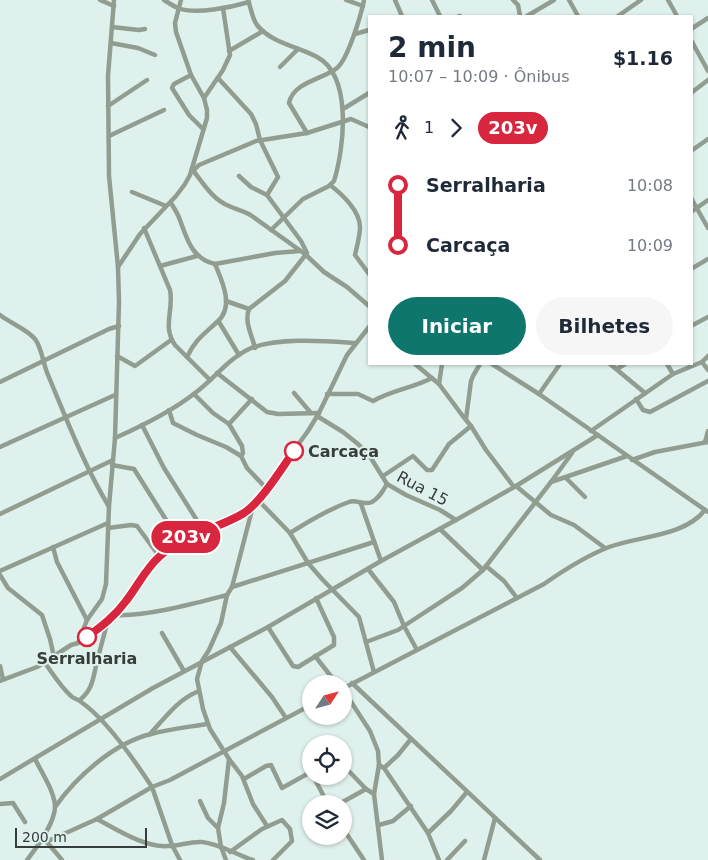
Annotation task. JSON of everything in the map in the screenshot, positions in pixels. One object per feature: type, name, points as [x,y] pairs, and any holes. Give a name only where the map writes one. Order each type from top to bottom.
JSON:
[{"type":"street","points":[[78,643],[87,620],[102,599],[104,590],[115,438],[115,395],[119,326],[118,267],[109,176],[108,76],[114,3],[100,0]]},
{"type":"street","points":[[164,0],[179,9],[205,10],[223,8],[248,1],[254,20],[264,31],[319,58],[333,71],[342,97],[343,109],[343,138],[334,181],[304,199],[272,230]]},
{"type":"street","points":[[118,267],[144,228],[185,184],[192,170],[208,114],[204,98],[191,75],[176,32],[175,23],[181,0]]},
{"type":"street","points":[[346,0],[362,6]]},
{"type":"street","points":[[307,133],[288,103],[289,99],[304,84],[339,67],[355,34],[364,0]]},
{"type":"street","points":[[395,0],[402,15]]},
{"type":"street","points":[[432,0],[440,15]]},
{"type":"street","points":[[513,0],[518,6],[520,15]]},
{"type":"street","points":[[529,15],[554,0]]},
{"type":"street","points":[[569,0],[577,15]]},
{"type":"street","points":[[619,15],[641,0]]},
{"type":"street","points":[[668,0],[676,15]]},
{"type":"street","points":[[204,98],[218,78],[230,51],[223,8]]},
{"type":"street","points":[[693,27],[708,18]]},
{"type":"street","points":[[112,27],[145,29]]},
{"type":"street","points":[[355,34],[368,30]]},
{"type":"street","points":[[230,51],[264,31]]},
{"type":"street","points":[[111,43],[138,48],[155,55]]},
{"type":"street","points":[[693,44],[708,71]]},
{"type":"street","points":[[280,67],[298,49]]},
{"type":"street","points":[[191,75],[174,84],[172,88],[188,115],[203,129]]},
{"type":"street","points":[[218,78],[251,114],[256,124],[260,140],[278,177],[267,195]]},
{"type":"street","points":[[108,106],[147,80]]},
{"type":"street","points":[[693,91],[708,80]]},
{"type":"street","points":[[343,109],[368,94]]},
{"type":"street","points":[[109,136],[164,110]]},
{"type":"street","points":[[192,170],[221,155],[260,140],[307,133],[351,120],[356,120],[368,126]]},
{"type":"street","points":[[693,150],[708,139]]},
{"type":"street","points":[[192,170],[212,195],[230,206],[243,210],[272,230],[368,305]]},
{"type":"street","points":[[240,176],[251,186],[267,195],[306,248],[306,256],[285,281],[248,309],[246,315],[255,348]]},
{"type":"street","points":[[330,185],[342,196],[359,219],[360,228],[355,255],[368,273]]},
{"type":"street","points":[[132,192],[168,204],[180,219],[186,240],[197,256],[207,262],[215,264],[276,253],[300,251]]},
{"type":"street","points":[[693,211],[708,200]]},
{"type":"street","points":[[693,201],[708,228]]},
{"type":"street","points":[[144,228],[171,293],[168,322],[171,340],[210,380]]},
{"type":"street","points":[[160,266],[197,256]]},
{"type":"street","points":[[693,268],[708,259]]},
{"type":"street","points":[[187,357],[198,338],[218,322],[224,314],[225,292],[215,264]]},
{"type":"street","points":[[226,301],[248,309]]},
{"type":"street","points":[[0,315],[34,338],[40,349],[42,362],[66,417],[109,506]]},
{"type":"street","points":[[693,325],[708,317]]},
{"type":"street","points":[[218,322],[239,355]]},
{"type":"street","points":[[0,382],[109,329],[119,326]]},
{"type":"street","points":[[0,666],[2,680],[44,663],[71,645],[78,643],[115,614],[159,556],[181,540],[239,516],[253,505],[308,431],[338,370],[368,328]]},
{"type":"street","points":[[117,356],[135,366],[171,340]]},
{"type":"street","points":[[115,438],[169,410],[194,394],[239,355],[255,348],[298,341],[356,343]]},
{"type":"street","points":[[591,431],[645,393],[660,385],[673,374],[702,362],[708,356]]},
{"type":"street","points":[[702,362],[708,370]]},
{"type":"street","points":[[416,365],[439,384],[472,426],[486,450],[515,486],[551,515],[574,525],[606,548]]},
{"type":"street","points":[[439,384],[442,365]]},
{"type":"street","points":[[466,419],[471,382],[480,365]]},
{"type":"street","points":[[494,365],[539,394],[707,511],[696,520],[668,532],[606,548],[517,598],[352,683],[540,860]]},
{"type":"street","points":[[539,394],[559,365]]},
{"type":"street","points":[[611,365],[645,393]]},
{"type":"street","points":[[617,369],[623,365]]},
{"type":"street","points":[[668,365],[673,374]]},
{"type":"street","points":[[217,374],[264,410],[271,413],[318,414]]},
{"type":"street","points":[[327,394],[358,394],[373,401],[385,394],[410,388],[432,378]]},
{"type":"street","points":[[636,399],[644,410],[650,412],[708,381]]},
{"type":"street","points":[[294,393],[311,413]]},
{"type":"street","points":[[194,394],[229,424],[242,446],[243,453],[241,456]]},
{"type":"street","points":[[0,447],[115,395]]},
{"type":"street","points":[[229,424],[252,400]]},
{"type":"street","points":[[169,410],[173,423],[241,456],[247,468],[266,488]]},
{"type":"street","name":"Rua 15","points":[[318,414],[344,432],[369,455],[387,484],[456,520]]},
{"type":"street","points":[[142,425],[164,468],[203,530]]},
{"type":"street","points":[[383,476],[413,456],[427,470],[432,470],[448,444],[472,426]]},
{"type":"street","points":[[632,460],[655,452],[706,442],[708,430]]},
{"type":"street","points":[[0,779],[184,671],[268,627],[456,520],[598,435]]},
{"type":"street","points":[[366,642],[404,626],[462,588],[484,568],[574,450]]},
{"type":"street","points":[[551,482],[627,456]]},
{"type":"street","points":[[0,514],[112,462],[134,469],[181,540]]},
{"type":"street","points":[[566,478],[585,497]]},
{"type":"street","points":[[290,533],[318,516],[349,502],[355,501],[361,504],[371,502],[377,498],[387,484]]},
{"type":"street","points":[[258,500],[290,533],[308,563],[331,590],[359,617],[374,672]]},
{"type":"street","points":[[361,504],[381,561]]},
{"type":"street","points":[[253,505],[232,587],[227,594],[221,623],[202,661],[197,679],[207,724],[244,780],[253,804],[267,826]]},
{"type":"street","points":[[54,657],[42,614],[12,591],[0,573],[53,547],[108,525],[137,526],[159,556]]},
{"type":"street","points":[[440,528],[484,568],[504,581],[517,598]]},
{"type":"street","points":[[232,587],[374,542]]},
{"type":"street","points":[[53,547],[57,562],[87,620]]},
{"type":"street","points":[[368,569],[394,602],[417,650]]},
{"type":"street","points":[[115,614],[130,615],[193,603],[227,594]]},
{"type":"street","points":[[268,627],[293,666],[298,667],[334,645],[335,642],[316,598]]},
{"type":"street","points":[[80,700],[86,695],[92,685],[107,622]]},
{"type":"street","points":[[162,633],[184,671]]},
{"type":"street","points":[[230,647],[272,697],[286,718]]},
{"type":"street","points":[[315,656],[330,675]]},
{"type":"street","points":[[44,663],[70,696],[80,700],[123,745],[152,787],[172,845],[180,860]]},
{"type":"street","points":[[150,734],[178,704],[191,694],[199,691]]},
{"type":"street","points":[[352,703],[370,731],[382,766],[428,833],[439,860]]},
{"type":"street","points":[[48,841],[97,819],[152,787],[170,780],[302,710]]},
{"type":"street","points":[[28,860],[42,839],[55,807],[70,786],[112,751],[150,734],[207,724]]},
{"type":"street","points":[[382,860],[374,794],[382,766],[398,755],[411,739]]},
{"type":"street","points":[[35,759],[46,780],[55,807]]},
{"type":"street","points":[[226,860],[221,847],[218,828],[224,803],[229,759]]},
{"type":"street","points":[[244,780],[266,766],[271,765],[282,788],[302,777]]},
{"type":"street","points":[[352,774],[366,789],[374,794]]},
{"type":"street","points":[[352,797],[366,789]]},
{"type":"street","points":[[428,833],[446,817],[467,792]]},
{"type":"street","points":[[200,801],[208,818],[218,828]]},
{"type":"street","points":[[0,804],[12,803],[25,822]]},
{"type":"street","points":[[378,825],[393,821],[411,806]]},
{"type":"street","points":[[484,860],[495,818]]},
{"type":"street","points":[[97,819],[144,842],[168,846],[200,842],[221,847],[253,860]]},
{"type":"street","points":[[230,852],[267,826],[282,820],[292,834],[292,842],[274,860]]},
{"type":"street","points":[[42,839],[48,841],[62,860]]},
{"type":"street","points":[[447,860],[465,841]]},
{"type":"street","points":[[352,842],[364,860]]},
{"type":"bus line","name":"203v","points":[[87,637],[112,618],[159,556],[170,547],[193,534],[221,524],[246,511],[258,500],[294,451]]},
{"type":"place","name":"Carcaça","points":[[294,451]]},
{"type":"place","name":"Serralharia","points":[[87,637]]}]
